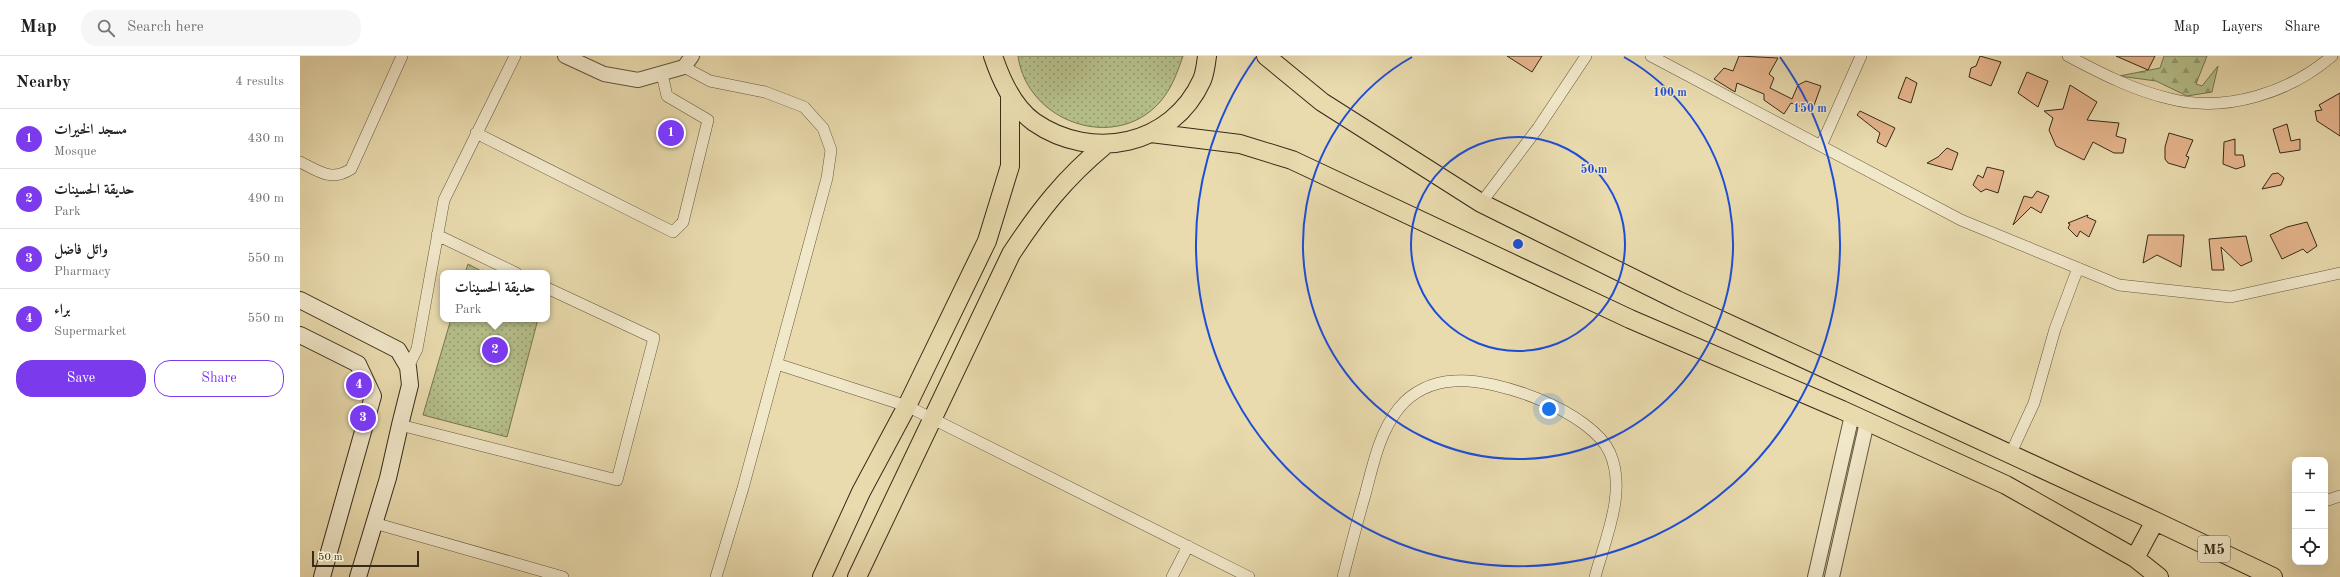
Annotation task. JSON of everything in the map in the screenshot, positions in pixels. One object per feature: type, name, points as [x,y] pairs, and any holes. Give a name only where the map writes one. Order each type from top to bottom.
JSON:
[{"type":"main road","points":[[993,56],[998,71],[1010,96],[1033,121],[1063,138],[1105,145],[1127,142],[1151,133],[1168,122],[1187,104],[1202,79],[1208,56]]},
{"type":"main road","points":[[1266,56],[1322,102],[1481,203],[1677,300],[2010,455],[2156,521],[2135,558]]},
{"type":"main road","points":[[822,577],[860,492],[907,406],[987,241],[1010,166],[1010,96]]},
{"type":"main road","points":[[1151,133],[1240,144],[1292,160],[1630,319],[1860,418],[2006,485],[2135,558],[2159,577]]},
{"type":"main road","points":[[858,577],[1011,254],[1038,213],[1078,168],[1105,145]]},
{"type":"main road","points":[[300,300],[398,350],[408,367],[410,385],[374,523],[358,577]]},
{"type":"main road","points":[[300,335],[358,364],[373,396],[322,577]]},
{"type":"main road","name":"M5","points":[[2156,521],[2273,577]]},
{"type":"street","points":[[300,162],[327,175],[341,176],[351,169],[402,56]]},
{"type":"street","points":[[408,367],[417,349],[444,200],[476,133],[516,56]]},
{"type":"street","points":[[565,56],[604,74],[638,80],[662,74],[688,61],[710,81],[765,92],[804,107],[823,128],[831,150],[827,178],[716,577]]},
{"type":"street","points":[[1481,203],[1538,128],[1586,56]]},
{"type":"street","points":[[1651,56],[1961,220],[2118,285],[2231,297],[2340,273]]},
{"type":"street","points":[[1821,146],[1861,56]]},
{"type":"street","points":[[2068,56],[2106,76],[2172,100],[2219,104],[2272,92],[2315,71],[2332,56]]},
{"type":"street","points":[[476,133],[673,232],[683,222],[708,120],[666,96],[662,74]]},
{"type":"street","points":[[437,236],[510,270]]},
{"type":"street","points":[[2010,455],[2034,403],[2055,329],[2078,268]]},
{"type":"street","points":[[400,425],[617,480],[654,338],[550,289]]},
{"type":"street","points":[[776,364],[907,406],[1249,577]]},
{"type":"street","points":[[1343,577],[1377,448],[1387,425],[1399,408],[1414,393],[1436,383],[1455,380],[1480,383],[1516,391],[1546,404],[1576,419],[1596,434],[1610,452],[1616,473],[1617,492],[1595,577]]},
{"type":"street","points":[[1815,577],[1860,418]]},
{"type":"street","points":[[1832,577],[1860,418]]},
{"type":"street","points":[[2328,500],[2340,496]]},
{"type":"street","points":[[374,523],[563,577]]},
{"type":"street","points":[[1172,577],[1188,546]]},
{"type":"green space","points":[[1018,56],[1183,56],[1171,86],[1160,102],[1141,117],[1120,126],[1098,127],[1076,123],[1055,113],[1038,98],[1025,79]]},
{"type":"green space","points":[[2164,56],[2207,56],[2196,84],[2202,86],[2218,66],[2212,92],[2187,96],[2156,81],[2119,76],[2160,68]]},
{"type":"green space","points":[[468,264],[479,270],[466,270]]},
{"type":"green space","points":[[450,322],[537,322],[507,437],[423,415]]},
{"type":"building","points":[[1507,56],[1542,56],[1532,72]]},
{"type":"building","points":[[1739,56],[1778,58],[1769,74],[1774,78],[1770,88],[1792,99],[1798,85],[1806,81],[1821,86],[1812,111],[1791,103],[1784,114],[1764,100],[1764,94],[1737,83],[1735,92],[1714,79],[1724,68],[1733,71]]},
{"type":"building","points":[[1980,56],[2001,62],[1991,86],[1969,77],[1971,68],[1976,66]]},
{"type":"building","points":[[2116,56],[2155,56],[2148,70]]},
{"type":"building","points":[[2027,72],[2048,81],[2038,107],[2018,93]]},
{"type":"building","points":[[1906,77],[1917,83],[1911,103],[1898,98]]},
{"type":"building","points":[[2070,85],[2097,102],[2087,120],[2119,123],[2116,136],[2126,139],[2123,153],[2114,153],[2093,142],[2084,160],[2056,146],[2049,130],[2053,118],[2044,111],[2063,109]]},
{"type":"building","points":[[2340,93],[2340,136],[2317,121],[2315,111],[2322,110],[2319,105]]},
{"type":"building","points":[[1860,111],[1895,128],[1886,147],[1877,142],[1880,133],[1857,115]]},
{"type":"building","points":[[2287,124],[2291,141],[2300,139],[2300,150],[2280,153],[2273,129]]},
{"type":"building","points":[[2169,133],[2193,140],[2186,156],[2189,157],[2185,168],[2168,163],[2165,159],[2165,147]]},
{"type":"building","points":[[2235,139],[2235,155],[2243,155],[2245,166],[2236,169],[2223,164],[2224,142]]},
{"type":"building","points":[[1947,148],[1958,153],[1952,170],[1927,163],[1938,157]]},
{"type":"building","points":[[1987,167],[2004,171],[1998,193],[1986,189],[1981,192],[1973,185],[1978,175],[1983,178]]},
{"type":"building","points":[[2278,173],[2284,178],[2281,185],[2262,189],[2272,174]]},
{"type":"building","points":[[2037,191],[2049,196],[2041,213],[2031,207],[2013,225],[2024,196],[2032,198]]},
{"type":"building","points":[[2088,215],[2087,217],[2096,221],[2089,237],[2080,231],[2077,237],[2068,228],[2070,224],[2068,223]]},
{"type":"building","points":[[2307,222],[2317,246],[2307,253],[2303,249],[2282,259],[2270,235],[2287,227]]},
{"type":"building","points":[[2148,235],[2184,235],[2181,267],[2157,255],[2143,263]]},
{"type":"building","points":[[2246,236],[2252,261],[2241,266],[2221,247],[2224,270],[2212,270],[2209,239]]},
{"type":"place","name":"مسجد الخيرات","points":[[671,133]]},
{"type":"place","name":"حديقة الحسينات","points":[[495,350]]},
{"type":"place","name":"براء","points":[[359,385]]},
{"type":"place","name":"وائل فاضل","points":[[363,418]]}]
